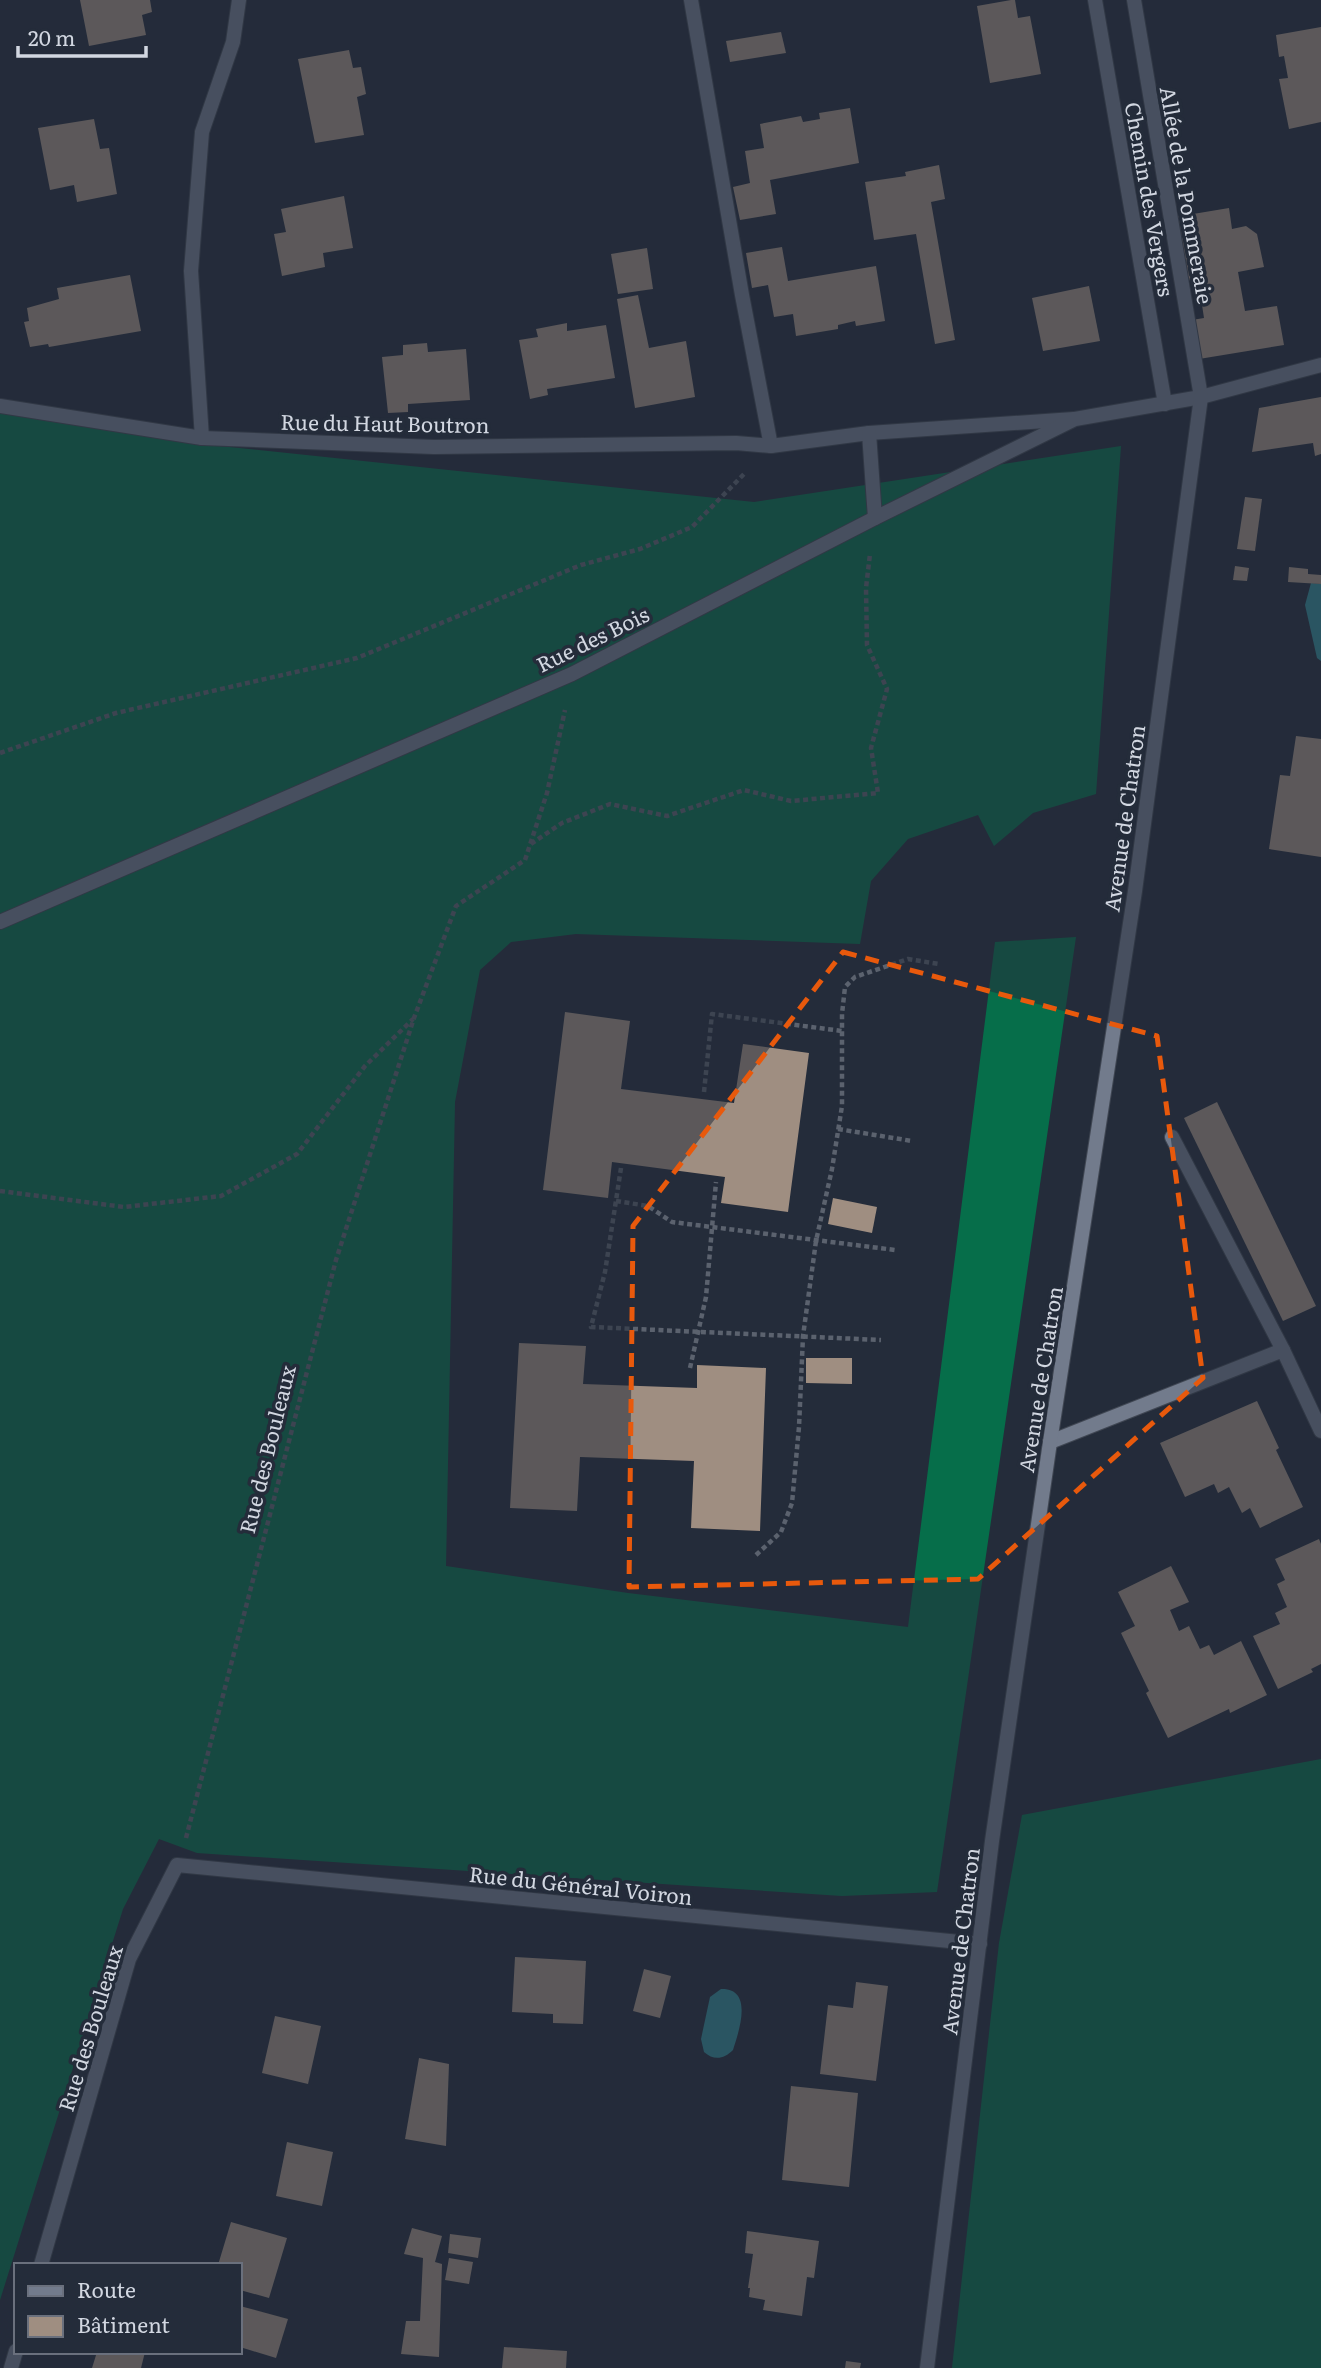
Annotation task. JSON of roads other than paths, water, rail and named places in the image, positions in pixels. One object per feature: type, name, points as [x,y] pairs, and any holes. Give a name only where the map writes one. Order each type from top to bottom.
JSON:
[{"type":"street","points":[[202,438],[191,271],[200,146],[202,132],[233,42],[239,0]]},
{"type":"street","points":[[691,0],[771,446]]},
{"type":"street","name":"Chemin des Vergers","points":[[1095,0],[1165,404]]},
{"type":"street","name":"Allée de la Pommeraie","points":[[1134,0],[1200,397]]},
{"type":"street","name":"Rue des Bois","points":[[0,922],[572,674],[875,518],[1075,419],[1200,397],[1321,365]]},
{"type":"street","name":"Avenue de Chatron","points":[[927,2368],[992,1841],[1135,891],[1200,397]]},
{"type":"street","name":"Rue du Haut Boutron","points":[[0,406],[202,438],[434,447],[771,446],[869,433],[1075,419]]},
{"type":"street","points":[[869,433],[875,518]]},
{"type":"street","points":[[1172,1137],[1283,1350],[1321,1431]]},
{"type":"street","points":[[1050,1442],[1283,1350]]},
{"type":"street","name":"Rue du Général Voiron","points":[[177,1865],[981,1944]]},
{"type":"street","name":"Rue des Bouleaux","points":[[42,2263],[129,1959],[177,1865]]},
{"type":"water","points":[[1311,583],[1321,584],[1321,661],[1317,658],[1305,605]]},
{"type":"water","points":[[721,1989],[738,1995],[742,2012],[733,2050],[723,2057],[715,2058],[704,2052],[701,2039],[710,1997]]}]
